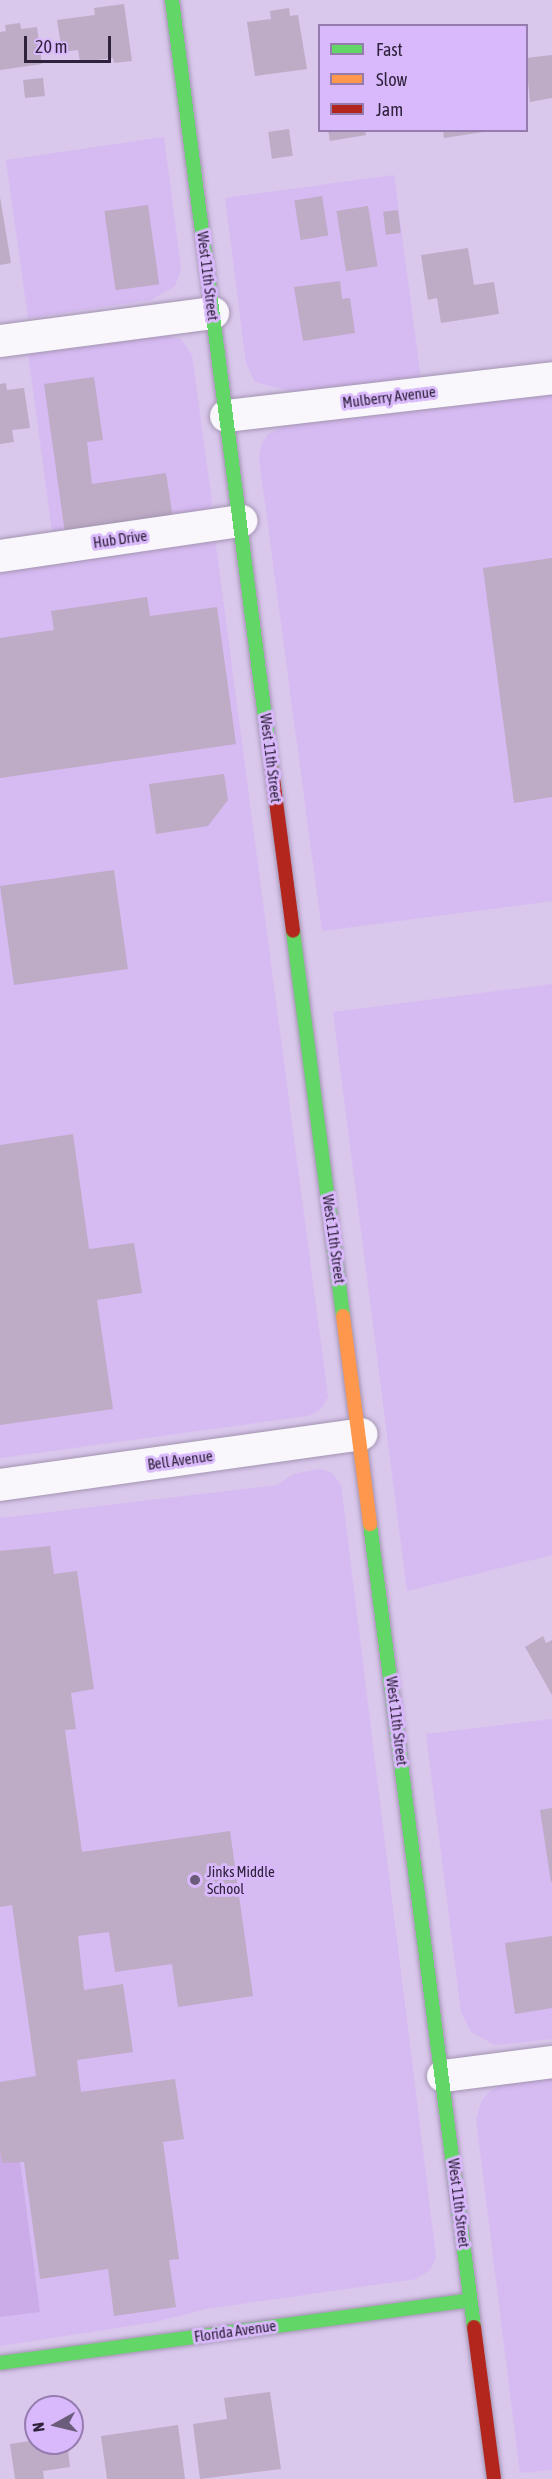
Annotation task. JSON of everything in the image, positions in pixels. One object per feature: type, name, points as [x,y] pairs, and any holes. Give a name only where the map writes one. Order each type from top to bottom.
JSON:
[{"type":"main road","name":"West 11th Street","points":[[172,0],[361,1434],[494,2479]]},
{"type":"main road","name":"Florida Avenue","points":[[0,2363],[470,2300]]},
{"type":"street","points":[[0,341],[213,313]]},
{"type":"street","name":"Mulberry Avenue","points":[[226,416],[552,378]]},
{"type":"street","name":"Hub Drive","points":[[0,556],[241,521]]},
{"type":"street","name":"Bell Avenue","points":[[0,1485],[361,1434]]},
{"type":"street","points":[[443,2076],[552,2062]]},
{"type":"shaded area","points":[[164,137],[181,269],[175,286],[151,300],[28,318],[6,160]]},
{"type":"shaded area","points":[[394,175],[421,380],[294,392],[255,382],[246,363],[225,198]]},
{"type":"shaded area","points":[[160,334],[181,339],[192,355],[212,503],[209,510],[53,539],[27,345]]},
{"type":"shaded area","points":[[552,392],[552,901],[322,931],[259,458],[261,445],[268,434],[285,426]]},
{"type":"shaded area","points":[[215,538],[328,1397],[319,1411],[308,1416],[0,1458],[0,567]]},
{"type":"shaded area","points":[[552,984],[552,1555],[407,1591],[333,1012]]},
{"type":"shaded area","name":"Jinks Middle School","points":[[319,1469],[332,1473],[341,1485],[436,2257],[430,2270],[416,2279],[206,2309],[155,2322],[0,2346],[0,1518],[277,1485],[294,1474]]},
{"type":"shaded area","points":[[552,1719],[552,2039],[495,2045],[471,2032],[461,2012],[426,1734]]},
{"type":"shaded area","points":[[552,2076],[552,2470],[520,2473],[476,2119],[482,2100],[491,2090],[508,2082]]},
{"type":"shaded area","points":[[18,2146],[40,2312],[0,2317],[0,2149]]},
{"type":"building","points":[[124,4],[132,61],[114,63],[113,58],[80,62],[78,50],[62,52],[57,20],[95,15],[94,8]]},
{"type":"building","points":[[289,8],[290,16],[298,15],[307,69],[255,76],[247,22],[271,19],[270,11]]},
{"type":"building","points":[[20,23],[21,29],[37,27],[42,64],[0,70],[0,32],[6,31],[5,25]]},
{"type":"building","points":[[552,55],[552,98],[530,102],[528,58]]},
{"type":"building","points":[[43,78],[45,96],[25,98],[23,80]]},
{"type":"building","points":[[289,129],[293,156],[272,159],[268,132]]},
{"type":"building","points":[[328,132],[365,132],[366,135],[330,141]]},
{"type":"building","points":[[443,132],[483,132],[444,138]]},
{"type":"building","points":[[322,196],[328,236],[301,240],[294,200]]},
{"type":"building","points":[[0,197],[11,263],[0,265]]},
{"type":"building","points":[[148,205],[159,284],[116,290],[104,211]]},
{"type":"building","points":[[368,206],[378,266],[346,271],[336,211]]},
{"type":"building","points":[[398,210],[401,233],[386,235],[383,212]]},
{"type":"building","points":[[468,248],[474,285],[494,282],[499,314],[441,323],[437,298],[428,300],[421,255]]},
{"type":"building","points":[[340,281],[342,299],[350,298],[355,333],[303,341],[294,287]]},
{"type":"building","points":[[94,377],[103,440],[87,442],[92,484],[166,473],[173,518],[65,533],[44,384]]},
{"type":"building","points":[[6,383],[7,390],[24,388],[30,428],[12,430],[14,442],[0,444],[0,384]]},
{"type":"building","points":[[552,558],[552,797],[514,803],[483,568]]},
{"type":"building","points":[[147,597],[150,616],[217,607],[236,744],[0,778],[0,638],[54,630],[51,611]]},
{"type":"building","points":[[224,774],[228,800],[208,826],[156,834],[149,784]]},
{"type":"building","points":[[114,870],[128,969],[14,985],[0,886]]},
{"type":"building","points":[[73,1134],[89,1249],[134,1243],[142,1293],[97,1300],[113,1409],[0,1425],[0,1145]]},
{"type":"building","points":[[50,1546],[54,1574],[77,1571],[94,1689],[71,1693],[76,1729],[65,1730],[82,1852],[230,1831],[253,1996],[178,2007],[172,1964],[115,1972],[109,1932],[78,1936],[84,1990],[123,1984],[133,2052],[77,2060],[81,2092],[175,2079],[184,2139],[163,2142],[179,2259],[169,2260],[176,2307],[114,2316],[108,2269],[40,2279],[24,2162],[2,2163],[0,2150],[0,2082],[36,2076],[12,1905],[0,1907],[0,1551]]},
{"type":"building","points":[[543,1636],[546,1643],[552,1640],[552,1695],[525,1647]]},
{"type":"building","points":[[552,1808],[552,1882],[551,1882],[540,1810]]},
{"type":"building","points":[[552,1936],[552,2008],[515,2014],[505,1943]]},
{"type":"building","points":[[270,2392],[281,2469],[200,2479],[193,2424],[227,2419],[224,2398]]},
{"type":"building","points":[[178,2425],[185,2479],[107,2479],[101,2436]]},
{"type":"building","points":[[24,2442],[24,2455],[68,2455],[70,2467],[43,2471],[44,2479],[15,2479],[10,2444]]},
{"type":"traffic: fast","points":[[172,0],[272,771]]},
{"type":"traffic: fast","points":[[293,931],[343,1316]]},
{"type":"traffic: fast","points":[[370,1524],[474,2327]]},
{"type":"traffic: fast","points":[[0,2363],[470,2300]]},
{"type":"traffic: slow","points":[[343,1316],[370,1524]]},
{"type":"traffic: jam","points":[[272,771],[293,931]]},
{"type":"traffic: jam","points":[[474,2327],[494,2479]]},
{"type":"place","name":"Jinks Middle School","points":[[195,1880]]}]
